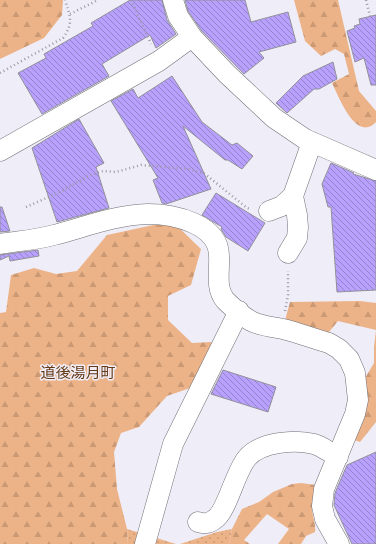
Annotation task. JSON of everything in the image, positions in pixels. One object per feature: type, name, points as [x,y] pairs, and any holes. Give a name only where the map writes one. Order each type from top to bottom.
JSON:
[{"type":"street","points":[[173,0],[178,16],[192,37],[227,74],[274,118],[289,129],[312,142],[376,170]]},
{"type":"street","points":[[0,151],[159,61],[192,37]]},
{"type":"street","points":[[269,211],[282,206],[293,196],[312,142]]},
{"type":"street","points":[[288,253],[297,238],[298,227],[293,196]]},
{"type":"street","points":[[0,244],[53,236],[129,215],[150,214],[178,217],[192,221],[212,236],[218,245],[220,254],[220,289],[226,300],[251,321],[329,343],[339,349],[349,359],[355,373],[358,400],[356,414],[324,489],[322,506],[325,519],[339,544]]},
{"type":"street","points":[[146,544],[173,444],[239,311]]},
{"type":"street","points":[[198,522],[204,524],[216,519],[222,510],[238,471],[248,456],[259,449],[284,442],[300,442],[315,444],[338,457]]},
{"type":"path","points":[[0,73],[64,38],[69,30],[70,23],[70,14],[65,0]]},
{"type":"path","points":[[70,14],[98,0]]},
{"type":"path","points":[[131,0],[159,61]]},
{"type":"path","points":[[366,0],[370,16]]},
{"type":"path","points":[[26,207],[60,192],[88,176],[103,171],[116,172],[141,165],[189,169],[205,174],[247,208],[257,212],[269,211]]},
{"type":"path","points":[[284,313],[288,295],[288,253]]},
{"type":"green space","points":[[0,0],[63,0],[62,15],[44,38],[0,59]]},
{"type":"green space","points":[[294,0],[338,0],[359,91],[376,111],[376,122],[369,127],[362,127],[355,123],[349,116],[332,83],[349,74],[344,54],[335,49],[321,56],[305,41]]},
{"type":"green space","points":[[172,221],[201,249],[191,285],[168,296],[168,320],[192,343],[212,342],[193,387],[167,396],[139,427],[121,433],[114,452],[117,489],[127,529],[128,544],[0,544],[0,313],[6,312],[11,275],[34,268],[56,274],[77,271],[107,235]]},
{"type":"green space","points":[[360,301],[376,303],[376,330],[338,321],[325,337],[284,324],[290,302]]},
{"type":"green space","points":[[376,330],[376,422],[360,442],[354,440],[365,378],[374,363]]},
{"type":"green space","points":[[301,483],[316,485],[312,507],[315,532],[306,536],[301,544],[278,544],[289,529],[267,514],[244,540],[250,544],[229,544],[232,529],[242,509],[259,502],[273,492],[292,484]]},
{"type":"green space","points":[[127,529],[176,544],[128,544]]},
{"type":"green space","points":[[232,529],[229,544],[180,544],[217,532]]},
{"type":"building","points":[[130,0],[162,0],[167,20],[176,34],[156,48],[150,35],[102,64],[109,76],[42,114],[18,73],[46,58],[44,54],[93,26],[91,23]]},
{"type":"building","points":[[185,0],[245,0],[251,22],[288,12],[296,42],[259,52],[264,58],[244,74],[201,30],[188,11]]},
{"type":"building","points":[[376,15],[376,85],[371,85],[364,58],[355,62],[347,31],[360,24],[359,19]]},
{"type":"building","points":[[333,62],[337,79],[319,89],[314,89],[287,113],[276,103],[303,76]]},
{"type":"building","points":[[172,76],[202,122],[232,145],[237,143],[253,156],[242,169],[228,160],[225,160],[183,126],[211,189],[166,204],[162,203],[153,180],[158,178],[111,101],[133,89],[138,98]]},
{"type":"building","points":[[79,119],[104,163],[96,167],[109,208],[57,222],[32,148]]},
{"type":"building","points":[[331,163],[354,173],[353,174],[376,181],[376,290],[337,292],[331,207],[328,207],[322,184]]},
{"type":"building","points":[[216,193],[265,223],[248,251],[226,237],[221,229],[222,227],[202,215]]},
{"type":"building","points":[[0,207],[2,207],[10,231],[0,232]]},
{"type":"building","points":[[38,250],[39,256],[10,261],[9,256],[0,260],[0,255]]},
{"type":"building","points":[[223,370],[276,387],[268,412],[211,394]]},
{"type":"building","points":[[376,452],[376,544],[352,544],[334,505],[335,493],[347,465]]},
{"type":"district","name":"道後湯月町","points":[[78,372]]}]
